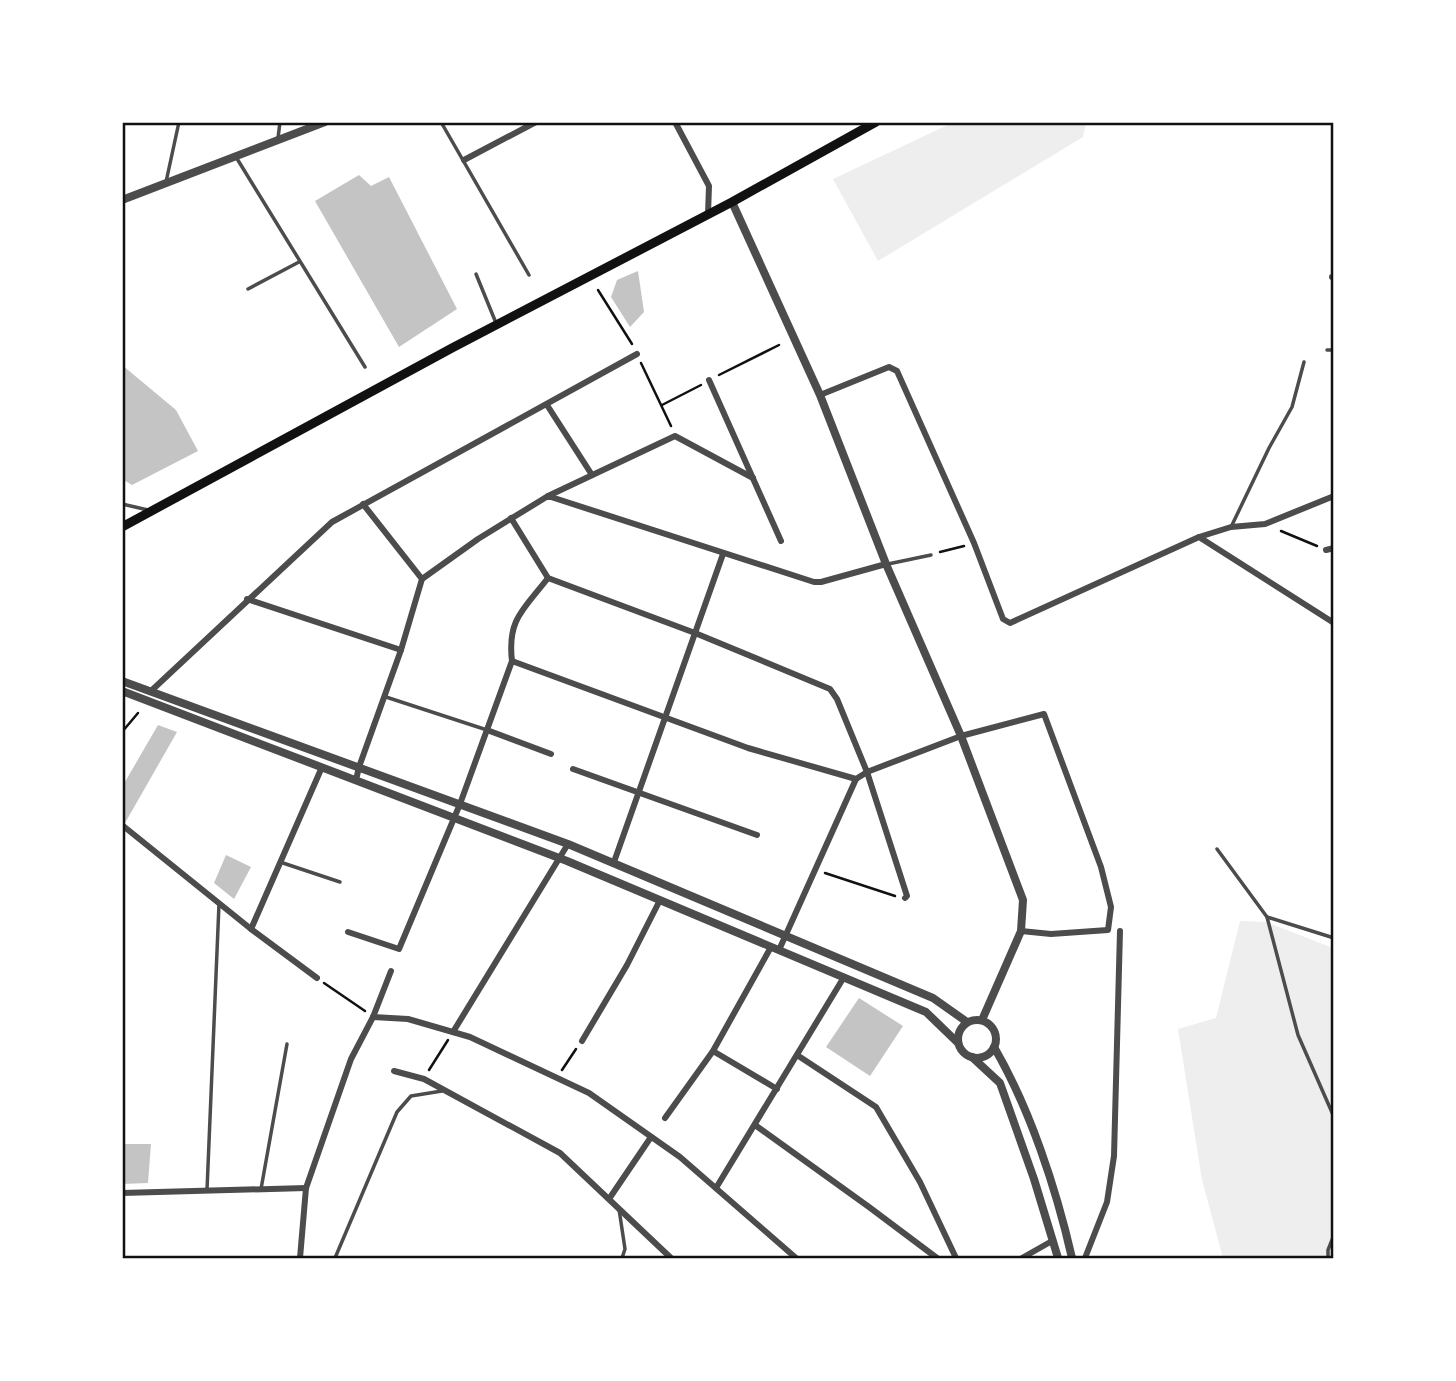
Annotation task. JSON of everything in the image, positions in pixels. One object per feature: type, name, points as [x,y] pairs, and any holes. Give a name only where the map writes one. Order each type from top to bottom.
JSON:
[{"type":"main road","points":[[122,527],[732,202],[876,122]]},
{"type":"street","points":[[122,200],[325,122]]},
{"type":"street","points":[[464,160],[536,122]]},
{"type":"street","points":[[675,122],[709,186],[708,214]]},
{"type":"street","points":[[732,202],[820,395],[886,564],[961,736],[1023,900],[1021,931],[982,1020]]},
{"type":"street","points":[[151,691],[332,522],[637,354]]},
{"type":"street","points":[[820,395],[889,367],[897,371],[974,543],[1003,619],[1010,623],[1199,537],[1231,527],[1265,524],[1334,496]]},
{"type":"street","points":[[709,380],[780,541]]},
{"type":"street","points":[[547,405],[592,474]]},
{"type":"street","points":[[356,780],[401,650],[422,579],[548,496],[675,436],[753,478]]},
{"type":"street","points":[[548,496],[814,582],[886,564]]},
{"type":"street","points":[[363,504],[422,579]]},
{"type":"street","points":[[511,518],[548,578],[695,633],[830,689],[867,772],[907,896],[905,898]]},
{"type":"street","points":[[1199,537],[1334,623]]},
{"type":"street","points":[[614,862],[723,554]]},
{"type":"street","points":[[348,932],[399,949],[460,804],[512,661],[510,640],[516,619],[548,578]]},
{"type":"street","points":[[247,599],[401,650]]},
{"type":"street","points":[[512,661],[748,748],[856,779]]},
{"type":"street","points":[[122,681],[614,862],[933,998],[967,1023]]},
{"type":"street","points":[[122,691],[559,858],[926,1012],[961,1049],[1000,1083],[1058,1258]]},
{"type":"street","points":[[665,1118],[713,1051],[775,948],[785,936],[856,779],[867,772],[961,736],[1044,714],[1101,867],[1111,906],[1108,930],[1051,934],[1021,931]]},
{"type":"street","points":[[487,730],[551,754]]},
{"type":"street","points":[[251,929],[322,767]]},
{"type":"street","points":[[573,769],[757,835]]},
{"type":"street","points":[[122,825],[219,904],[317,978]]},
{"type":"street","points":[[453,1032],[568,844]]},
{"type":"street","points":[[582,1041],[627,965],[660,900]]},
{"type":"street","points":[[1085,1258],[1107,1202],[1114,1156],[1120,930]]},
{"type":"street","points":[[300,1258],[306,1188],[351,1059],[373,1017],[391,971]]},
{"type":"street","points":[[716,1188],[844,977]]},
{"type":"street","points":[[373,1017],[408,1019],[470,1037],[589,1093],[716,1188],[796,1258]]},
{"type":"street","points":[[958,1043],[960,1031],[967,1023],[982,1020],[988,1023],[995,1034],[994,1047],[989,1054],[972,1057]]},
{"type":"street","points":[[994,1047],[1012,1078],[1032,1129],[1063,1218],[1072,1258]]},
{"type":"street","points":[[713,1051],[776,1089]]},
{"type":"street","points":[[797,1055],[876,1107],[920,1182],[956,1258]]},
{"type":"street","points":[[394,1071],[424,1079],[560,1153],[671,1258]]},
{"type":"street","points":[[755,1125],[937,1258]]},
{"type":"street","points":[[609,1199],[651,1137]]},
{"type":"street","points":[[122,1193],[306,1188]]},
{"type":"street","points":[[1022,1258],[1052,1241]]},
{"type":"lane","points":[[166,182],[178,122]]},
{"type":"lane","points":[[278,140],[280,122]]},
{"type":"lane","points":[[441,122],[528,275]]},
{"type":"lane","points":[[235,155],[365,367]]},
{"type":"lane","points":[[248,289],[299,261]]},
{"type":"lane","points":[[476,274],[497,325]]},
{"type":"lane","points":[[1327,350],[1334,350]]},
{"type":"lane","points":[[1231,527],[1292,407],[1304,362]]},
{"type":"lane","points":[[122,504],[153,511]]},
{"type":"lane","points":[[886,564],[931,555]]},
{"type":"lane","points":[[385,696],[487,730]]},
{"type":"lane","points":[[1217,849],[1267,917],[1298,1035],[1334,1117]]},
{"type":"lane","points":[[280,862],[340,882]]},
{"type":"lane","points":[[207,1190],[219,904]]},
{"type":"lane","points":[[1267,917],[1334,938]]},
{"type":"lane","points":[[261,1189],[288,1044]]},
{"type":"lane","points":[[335,1258],[397,1112],[411,1097],[445,1090]]},
{"type":"lane","points":[[619,1209],[625,1249],[622,1258]]},
{"type":"lane","points":[[1328,1258],[1334,1235]]},
{"type":"path","points":[[662,405],[779,345]]},
{"type":"path","points":[[1265,524],[1330,549]]},
{"type":"path","points":[[931,555],[974,543]]},
{"type":"path","points":[[122,732],[138,713]]},
{"type":"path","points":[[815,870],[905,898]]},
{"type":"path","points":[[317,978],[373,1017]]},
{"type":"path","points":[[424,1079],[453,1032]]},
{"type":"path","points":[[556,1077],[582,1041]]},
{"type":"shaded area","points":[[954,122],[1086,123],[1083,137],[878,261],[833,179]]},
{"type":"shaded area","points":[[1240,921],[1266,922],[1333,948],[1333,1258],[1223,1258],[1202,1180],[1178,1029],[1216,1018]]},
{"type":"building","points":[[359,175],[371,186],[389,177],[457,309],[399,347],[315,201]]},
{"type":"building","points":[[638,271],[644,312],[630,327],[611,297],[617,280]]},
{"type":"building","points":[[122,365],[176,410],[198,451],[132,485],[122,479]]},
{"type":"building","points":[[158,725],[177,732],[125,823],[122,821],[122,787]]},
{"type":"building","points":[[226,855],[251,867],[234,899],[214,883]]},
{"type":"building","points":[[859,998],[903,1026],[870,1076],[826,1047]]},
{"type":"building","points":[[122,1144],[151,1144],[148,1183],[122,1184]]}]
